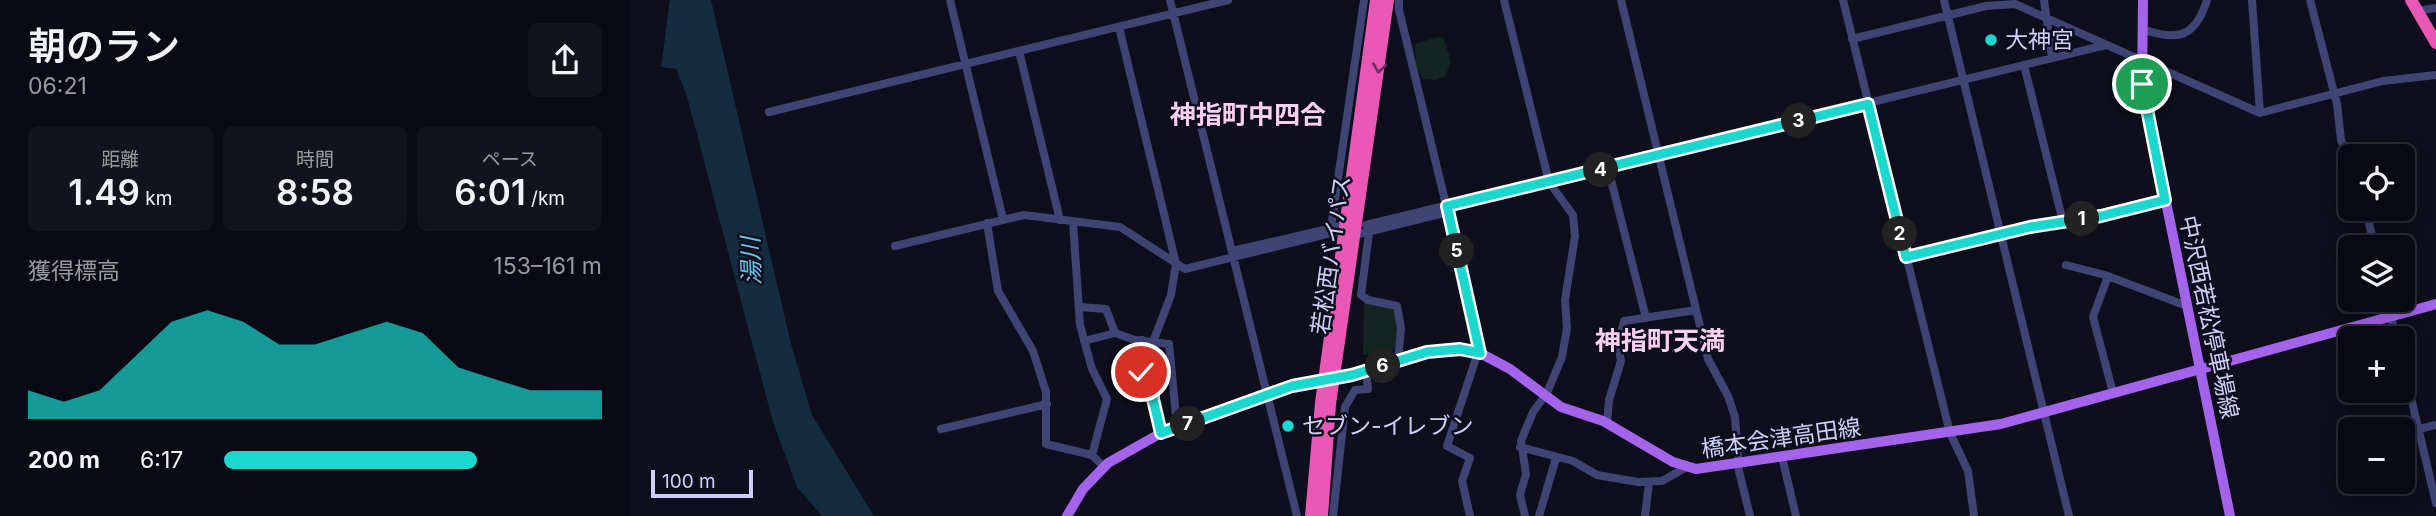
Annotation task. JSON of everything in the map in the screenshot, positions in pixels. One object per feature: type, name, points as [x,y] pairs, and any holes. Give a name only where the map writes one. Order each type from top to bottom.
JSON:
[{"type":"highway","name":"若松西バイパス","points":[[1322,516],[1341,230],[1376,0]]},
{"type":"highway","name":"若松西バイパス","points":[[1341,230],[1388,0]]},
{"type":"highway","points":[[2414,6],[2436,43]]},
{"type":"highway","name":"若松西バイパス","points":[[1311,516],[1329,379]]},
{"type":"main road","name":"中沢西若松停車場線","points":[[2143,0],[2142,84],[2230,516]]},
{"type":"main road","name":"橋本会津高田線","points":[[1067,516],[1083,489],[1104,467],[1125,451],[1161,433],[1268,394],[1366,371],[1443,349],[1480,353],[1510,369],[1567,410],[1607,423],[1685,468],[1739,463],[1950,433],[2044,413],[2436,303]]},
{"type":"street","points":[[950,0],[968,64],[1003,219]]},
{"type":"street","points":[[1170,0],[1297,516]]},
{"type":"street","points":[[769,112],[1227,0]]},
{"type":"street","points":[[1341,230],[1364,0]]},
{"type":"street","points":[[1399,0],[1399,10],[1480,353],[1447,446],[1470,458],[1462,481],[1470,516]]},
{"type":"street","points":[[1504,0],[1549,182],[1571,212],[1575,236],[1565,300],[1566,336],[1562,357],[1545,396],[1528,423],[1520,447],[1526,474],[1520,495],[1525,516]]},
{"type":"street","points":[[1621,0],[1708,359],[1732,406],[1739,463],[1750,516]]},
{"type":"street","points":[[1843,0],[1950,433],[1968,471],[1974,516]]},
{"type":"street","points":[[1944,0],[2069,516]]},
{"type":"street","points":[[2044,0],[2052,58]]},
{"type":"street","points":[[2142,29],[2177,38],[2199,17],[2207,0]]},
{"type":"street","points":[[2252,0],[2260,113]]},
{"type":"street","points":[[2310,0],[2334,94],[2343,144]]},
{"type":"street","points":[[1852,39],[2007,3],[2046,16],[2260,113],[2395,79],[2436,75]]},
{"type":"street","points":[[2414,6],[2436,8]]},
{"type":"street","points":[[1119,27],[1176,264],[1171,295],[1153,342]]},
{"type":"street","points":[[895,246],[1024,215],[1120,227],[1185,269],[1233,254],[1341,230],[1367,229],[2106,45]]},
{"type":"street","points":[[1019,51],[1060,220]]},
{"type":"street","points":[[2024,65],[2063,222]]},
{"type":"street","points":[[1608,168],[1646,318]]},
{"type":"street","points":[[1906,257],[2165,200]]},
{"type":"street","points":[[1073,222],[1084,341],[1092,369],[1107,399],[1092,455]]},
{"type":"street","points":[[987,223],[998,290],[1033,351],[1047,404],[1046,444],[1092,455],[1104,467]]},
{"type":"street","points":[[1367,229],[1361,295],[1368,300],[1397,306],[1401,328],[1398,361]]},
{"type":"street","points":[[2066,265],[2108,276],[2187,306]]},
{"type":"street","points":[[2108,276],[2093,310],[2093,317],[2113,393]]},
{"type":"street","points":[[1079,307],[1107,309],[1115,333]]},
{"type":"street","points":[[1607,423],[1609,400],[1621,361],[1618,345],[1621,324],[1624,321],[1696,310]]},
{"type":"street","points":[[2390,312],[2393,326]]},
{"type":"street","points":[[1084,341],[1115,333],[1153,342],[1166,342],[1171,347],[1177,427]]},
{"type":"street","points":[[1142,340],[1140,370],[1153,379],[1153,399],[1161,433]]},
{"type":"street","points":[[1333,516],[1345,407],[1353,391],[1368,389],[1366,371]]},
{"type":"street","points":[[2413,403],[2436,503]]},
{"type":"street","points":[[941,429],[1047,404]]},
{"type":"street","points":[[2419,429],[2436,425]]},
{"type":"street","points":[[1520,447],[1573,461],[1597,475],[1649,483],[1662,481],[1685,468]]},
{"type":"street","points":[[1782,457],[1796,516]]},
{"type":"street","points":[[1540,516],[1556,458]]},
{"type":"street","points":[[1645,516],[1649,483]]},
{"type":"green space","points":[[1437,37],[1444,38],[1451,62],[1445,76],[1436,80],[1423,79],[1416,68],[1415,44]]},
{"type":"green space","points":[[1364,302],[1393,305],[1399,337],[1392,353],[1363,355]]},
{"type":"water","name":"湯川","points":[[670,0],[711,0],[791,344],[812,415],[874,516],[822,516],[797,487],[773,422],[686,93],[676,69],[661,67]]},
{"type":"place","name":"大神宮","points":[[1991,40]]},
{"type":"place","name":"セブン-イレブン","points":[[1288,426]]},
{"type":"district","name":"神指町中四合","points":[[1248,114]]},
{"type":"district","name":"神指町天満","points":[[1660,340]]},
{"type":"route","points":[[1141,372],[1153,379],[1153,399],[1161,433],[1292,386],[1352,375],[1427,352],[1460,349],[1480,353],[1447,206],[1868,104],[1906,257],[2030,227],[2101,216],[2165,200],[2142,84]]}]
